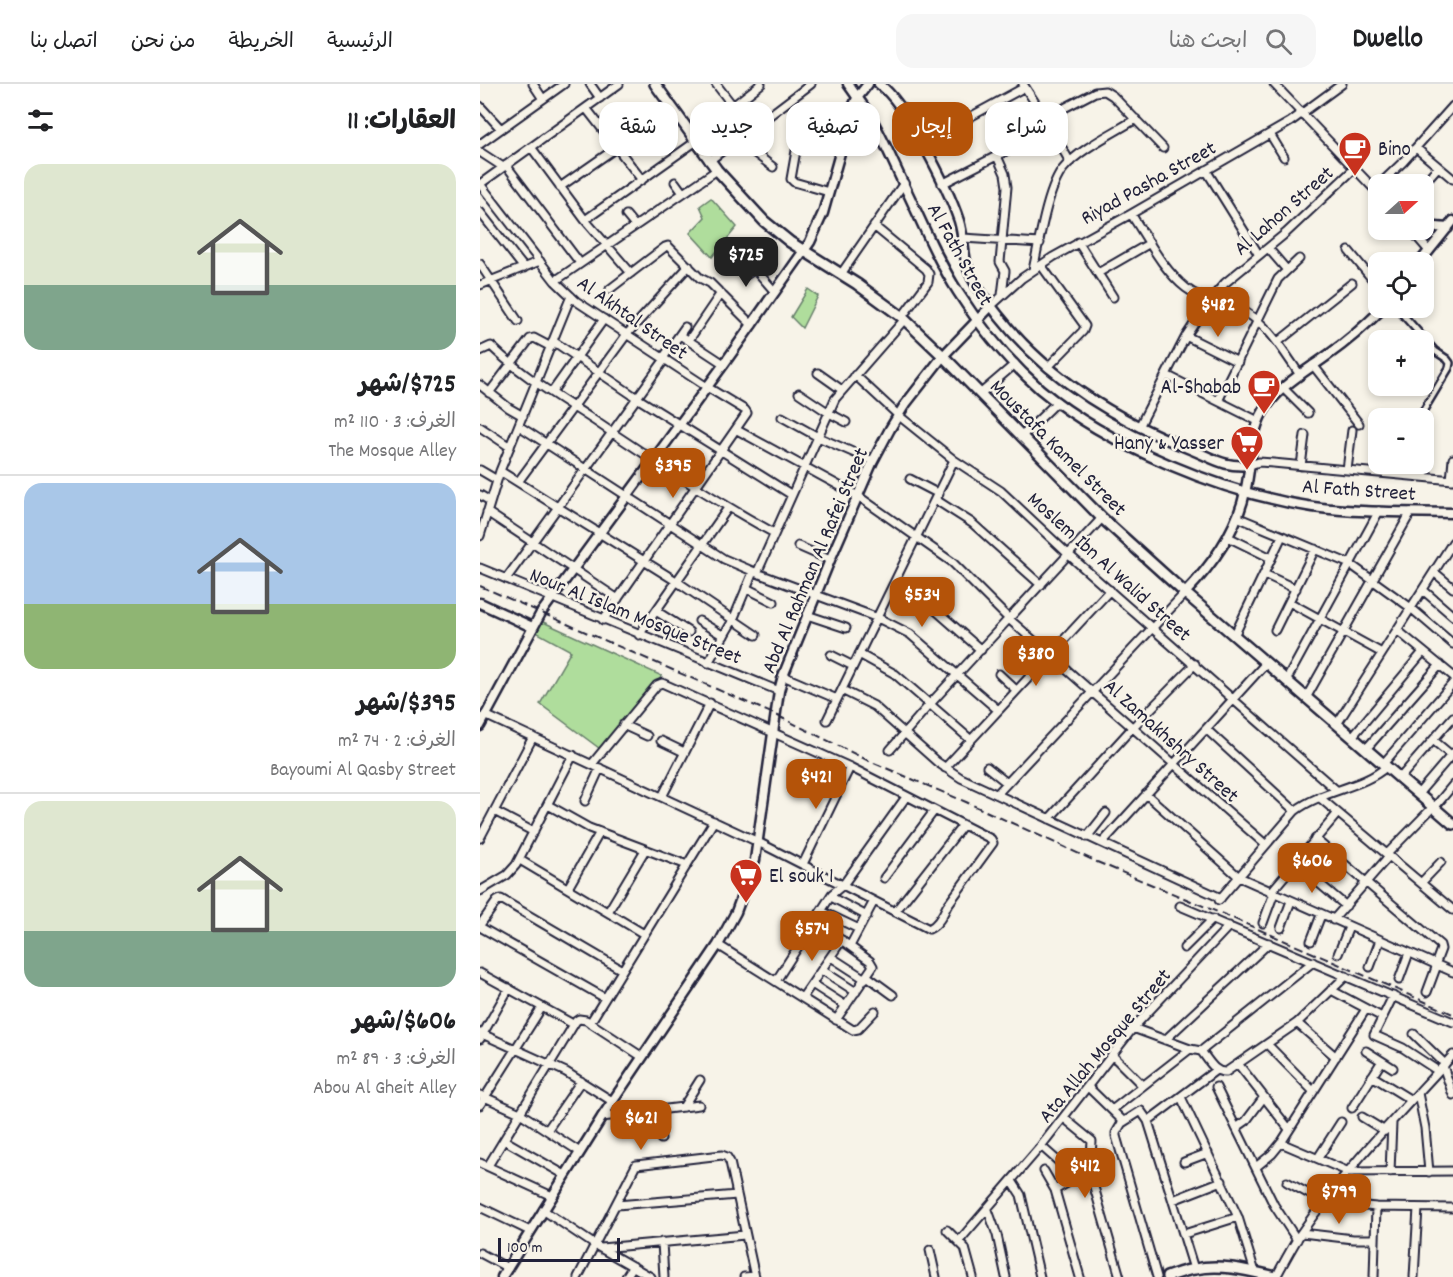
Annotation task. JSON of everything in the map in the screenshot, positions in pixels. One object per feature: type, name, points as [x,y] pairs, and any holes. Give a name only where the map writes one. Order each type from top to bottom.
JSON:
[{"type":"main road","name":"Moustafa Kamel Street","points":[[655,84],[667,102]]},
{"type":"main road","name":"Moustafa Kamel Street","points":[[678,118],[690,136]]},
{"type":"main road","name":"Moustafa Kamel Street","points":[[706,156],[764,221],[903,318],[1102,518],[1234,636],[1452,821]]},
{"type":"main road","points":[[1167,1277],[1194,1269],[1224,1267],[1276,1277]]},
{"type":"street","points":[[533,84],[543,99]]},
{"type":"street","points":[[480,144],[564,84]]},
{"type":"street","points":[[590,84],[600,98]]},
{"type":"street","points":[[480,184],[619,84]]},
{"type":"street","points":[[716,84],[730,102]]},
{"type":"street","points":[[738,102],[761,84]]},
{"type":"street","points":[[774,112],[811,84]]},
{"type":"street","name":"Al Fath Street","points":[[848,84],[868,114],[957,291],[977,320],[1015,364],[1057,402],[1103,432],[1147,453],[1199,476],[1246,491],[1310,506],[1343,510],[1453,513]]},
{"type":"street","points":[[856,102],[868,84]]},
{"type":"street","name":"Al Fath Street","points":[[879,84],[897,102]]},
{"type":"street","points":[[1274,84],[1368,179]]},
{"type":"street","name":"Riyad Pasha Street","points":[[977,320],[1033,270],[1078,242],[1270,134],[1302,114],[1341,84]]},
{"type":"street","points":[[973,114],[1024,85],[1035,102]]},
{"type":"street","points":[[1068,107],[1100,91],[1109,93],[1163,148]]},
{"type":"street","points":[[480,106],[501,129]]},
{"type":"street","points":[[1391,174],[1453,106]]},
{"type":"street","points":[[586,108],[599,125]]},
{"type":"street","points":[[1033,270],[1053,188],[1060,174],[1070,162],[1136,119]]},
{"type":"street","points":[[1270,134],[1284,157]]},
{"type":"street","points":[[585,220],[690,142]]},
{"type":"street","points":[[531,147],[585,220],[631,273]]},
{"type":"street","points":[[1416,148],[1453,179]]},
{"type":"street","points":[[481,154],[505,166],[580,263]]},
{"type":"street","points":[[560,186],[603,156]]},
{"type":"street","points":[[623,156],[642,180]]},
{"type":"street","points":[[709,160],[714,156]]},
{"type":"street","points":[[759,156],[773,167]]},
{"type":"street","points":[[795,156],[791,179],[794,182],[829,192]]},
{"type":"street","points":[[480,726],[541,612],[625,495],[724,364],[804,251],[820,223],[839,156]]},
{"type":"street","name":"Al Fath Street","points":[[928,156],[958,219],[968,271],[991,306],[1018,339],[1048,367],[1101,407],[1138,427],[1226,465],[1250,465]]},
{"type":"street","points":[[942,184],[997,156],[1005,174],[1007,187],[1000,264],[1005,271],[1002,296]]},
{"type":"street","points":[[1067,156],[1070,162]]},
{"type":"street","points":[[1431,174],[1438,166]]},
{"type":"street","name":"Al Lahon Street","points":[[1138,427],[1186,336],[1210,300],[1225,283],[1268,248],[1355,168]]},
{"type":"street","points":[[555,281],[717,170]]},
{"type":"street","points":[[1206,170],[1260,255]]},
{"type":"street","points":[[675,182],[683,193]]},
{"type":"street","points":[[841,274],[904,183]]},
{"type":"street","name":"Al Akhtal Street","points":[[480,184],[555,281],[571,296],[706,387],[745,410],[747,416],[737,430]]},
{"type":"street","points":[[480,212],[524,268]]},
{"type":"street","points":[[1131,214],[1178,281],[1188,289],[1210,300],[1236,308],[1258,321],[1278,342],[1300,375]]},
{"type":"street","points":[[626,215],[635,226]]},
{"type":"street","points":[[708,663],[733,620],[828,413],[842,390],[903,318],[928,282],[929,274],[926,269],[874,226]]},
{"type":"street","points":[[1434,226],[1451,226]]},
{"type":"street","points":[[1420,240],[1429,251],[1451,226]]},
{"type":"street","points":[[963,238],[1040,243]]},
{"type":"street","points":[[1078,242],[1113,297]]},
{"type":"street","points":[[1098,273],[1150,243]]},
{"type":"street","points":[[610,289],[664,246],[671,247],[700,278],[710,283],[752,325]]},
{"type":"street","points":[[1268,248],[1286,269]]},
{"type":"street","points":[[1349,251],[1368,274]]},
{"type":"street","points":[[1218,401],[1275,284],[1286,269],[1299,259]]},
{"type":"street","points":[[480,285],[540,261]]},
{"type":"street","points":[[480,264],[518,321]]},
{"type":"street","points":[[735,264],[746,275],[755,269],[775,292]]},
{"type":"street","points":[[1041,265],[1085,327],[1048,367]]},
{"type":"street","points":[[518,482],[627,334],[689,266]]},
{"type":"street","points":[[1278,342],[1352,283]]},
{"type":"street","points":[[688,340],[721,294]]},
{"type":"street","points":[[480,536],[500,471],[571,296]]},
{"type":"street","points":[[997,794],[1202,576],[1228,537],[1237,517],[1246,491],[1258,421],[1266,406],[1283,388],[1350,338],[1372,318]]},
{"type":"street","points":[[1406,318],[1431,347],[1450,363],[1425,408]]},
{"type":"street","points":[[552,392],[604,319]]},
{"type":"street","name":"Abd Al Rahman Al Rafei Street","points":[[502,1277],[641,1056],[718,945],[744,895],[758,842],[779,692],[807,615],[873,461],[898,415],[942,356],[977,320]]},
{"type":"street","points":[[506,579],[686,327]]},
{"type":"street","points":[[680,334],[724,364]]},
{"type":"street","points":[[1186,336],[1238,362]]},
{"type":"street","points":[[489,393],[530,339],[534,338],[552,344],[577,357],[637,398],[792,495]]},
{"type":"street","points":[[480,351],[491,346],[511,364],[652,459],[728,508],[774,533]]},
{"type":"street","points":[[980,394],[1015,364]]},
{"type":"street","points":[[1313,366],[1359,424]]},
{"type":"street","points":[[818,373],[842,390]]},
{"type":"street","name":"Moslem Ibn Al Walid Street","points":[[855,375],[898,415],[954,460],[1000,491],[1069,555],[1336,790]]},
{"type":"street","points":[[1166,375],[1258,421]]},
{"type":"street","points":[[480,385],[523,416]]},
{"type":"street","points":[[1283,388],[1308,413]]},
{"type":"street","points":[[799,393],[846,422]]},
{"type":"street","points":[[1020,437],[1057,402]]},
{"type":"street","points":[[782,417],[818,437],[873,461]]},
{"type":"street","points":[[519,426],[724,559],[878,618],[910,634],[998,710]]},
{"type":"street","points":[[480,427],[510,447]]},
{"type":"street","points":[[603,620],[737,430]]},
{"type":"street","name":"Al Zamakhshry Street","points":[[737,430],[858,496],[952,562],[1009,619],[1266,845]]},
{"type":"street","points":[[1347,470],[1352,430]]},
{"type":"street","points":[[1301,466],[1305,435]]},
{"type":"street","points":[[1393,474],[1452,480],[1453,459]]},
{"type":"street","points":[[827,720],[938,497],[954,460]]},
{"type":"street","points":[[1250,465],[1266,462],[1368,472]]},
{"type":"street","points":[[480,470],[497,480]]},
{"type":"street","points":[[500,471],[600,532],[756,635]]},
{"type":"street","points":[[910,479],[972,523],[1041,585]]},
{"type":"street","points":[[480,495],[490,501]]},
{"type":"street","points":[[639,635],[728,508]]},
{"type":"street","points":[[1286,681],[1379,511]]},
{"type":"street","points":[[487,512],[618,599]]},
{"type":"street","points":[[1306,698],[1411,512]]},
{"type":"street","points":[[1237,517],[1350,564],[1411,608],[1453,644]]},
{"type":"street","points":[[890,750],[1102,518]]},
{"type":"street","points":[[1234,636],[1282,536]]},
{"type":"street","points":[[1228,537],[1271,558]]},
{"type":"street","points":[[1337,724],[1434,572],[1450,553],[1453,542]]},
{"type":"street","points":[[798,546],[831,560]]},
{"type":"street","points":[[1275,630],[1315,549]]},
{"type":"street","name":"Nour Al Islam Mosque Street","points":[[480,568],[779,692]]},
{"type":"street","points":[[1434,572],[1453,588]]},
{"type":"street","points":[[1264,573],[1296,589]]},
{"type":"street","points":[[895,582],[923,599],[981,650]]},
{"type":"street","points":[[746,588],[774,602]]},
{"type":"street","points":[[945,768],[1110,590]]},
{"type":"street","points":[[1423,590],[1453,616]]},
{"type":"street","points":[[1289,602],[1382,653]]},
{"type":"street","points":[[481,606],[532,627]]},
{"type":"street","points":[[656,611],[689,632]]},
{"type":"street","points":[[807,615],[846,628]]},
{"type":"street","points":[[699,621],[724,636]]},
{"type":"street","points":[[1397,630],[1453,676]]},
{"type":"street","points":[[1352,737],[1424,652]]},
{"type":"street","points":[[859,654],[895,674],[971,740]]},
{"type":"street","points":[[831,655],[854,666]]},
{"type":"street","points":[[1102,843],[1266,663]]},
{"type":"street","points":[[1049,819],[1133,727],[1195,664]]},
{"type":"street","points":[[1366,749],[1440,665]]},
{"type":"street","points":[[999,674],[1016,690]]},
{"type":"street","points":[[783,676],[837,699]]},
{"type":"street","points":[[485,715],[758,842],[926,928],[934,927],[992,846],[993,840],[850,767],[664,683],[659,683],[592,764]]},
{"type":"street","points":[[842,690],[874,706],[945,768],[961,778],[1219,900],[1295,811],[1319,796],[1373,776],[1385,766],[1453,683]]},
{"type":"street","points":[[662,797],[710,703]]},
{"type":"street","points":[[1400,778],[1453,717]]},
{"type":"street","points":[[623,725],[647,736]]},
{"type":"street","points":[[1206,729],[1295,811]]},
{"type":"street","points":[[480,838],[534,737]]},
{"type":"street","points":[[1418,794],[1452,754],[1433,740]]},
{"type":"street","points":[[661,741],[684,752]]},
{"type":"street","points":[[480,891],[507,875],[519,860],[573,755]]},
{"type":"street","points":[[803,864],[850,767]]},
{"type":"street","points":[[987,767],[1007,783]]},
{"type":"street","points":[[585,801],[600,768]]},
{"type":"street","points":[[1334,920],[1388,855],[1453,785]]},
{"type":"street","points":[[1146,794],[1239,877],[1453,972]]},
{"type":"street","points":[[1319,796],[1421,883],[1452,906]]},
{"type":"street","points":[[776,981],[821,911],[843,885],[906,797]]},
{"type":"street","points":[[548,805],[578,823],[687,865]]},
{"type":"street","points":[[494,811],[534,832]]},
{"type":"street","points":[[884,878],[934,811]]},
{"type":"street","points":[[1087,837],[1106,813]]},
{"type":"street","points":[[1263,923],[1273,892],[1338,813]]},
{"type":"street","points":[[590,1023],[714,821]]},
{"type":"street","points":[[895,912],[963,825]]},
{"type":"street","points":[[568,888],[600,832]]},
{"type":"street","points":[[1316,839],[1440,945],[1441,949],[1427,992]]},
{"type":"street","points":[[608,912],[645,850]]},
{"type":"street","points":[[519,860],[644,934]]},
{"type":"street","points":[[1421,883],[1441,862]]},
{"type":"street","points":[[1295,863],[1346,906]]},
{"type":"street","points":[[831,897],[867,916]]},
{"type":"street","points":[[604,999],[480,926],[497,901],[501,899],[622,970]]},
{"type":"street","points":[[1281,928],[1291,901]]},
{"type":"street","points":[[850,946],[874,902]]},
{"type":"street","points":[[1180,906],[1453,1022]]},
{"type":"street","points":[[821,911],[859,929]]},
{"type":"street","points":[[1311,941],[1321,915]]},
{"type":"street","points":[[1184,948],[1213,919]]},
{"type":"street","points":[[815,921],[873,966],[836,1020]]},
{"type":"street","name":"Ata Allah Mosque Street","points":[[959,1240],[988,1210],[1064,1118],[1133,1028],[1229,926]]},
{"type":"street","points":[[1338,954],[1349,927]]},
{"type":"street","points":[[802,998],[842,940]]},
{"type":"street","points":[[1370,967],[1380,940]]},
{"type":"street","points":[[1165,1040],[1269,943]]},
{"type":"street","points":[[718,945],[855,1030],[875,1011]]},
{"type":"street","points":[[1399,980],[1409,953]]},
{"type":"street","points":[[831,957],[893,995]]},
{"type":"street","points":[[1201,1051],[1313,962]]},
{"type":"street","points":[[822,970],[856,992]]},
{"type":"street","points":[[480,972],[573,1024]]},
{"type":"street","points":[[1133,1028],[1201,1051],[1216,1070],[1226,1072],[1297,1023],[1346,976]]},
{"type":"street","points":[[813,984],[846,1006]]},
{"type":"street","points":[[509,988],[481,1036],[549,1064],[612,1101]]},
{"type":"street","points":[[1331,990],[1382,1017]]},
{"type":"street","points":[[1393,996],[1374,1035],[1442,1067]]},
{"type":"street","points":[[480,1106],[483,1096],[542,1007]]},
{"type":"street","points":[[1256,1167],[1281,1143],[1366,1009]]},
{"type":"street","points":[[488,1166],[573,1024],[579,1019],[590,1023],[641,1056]]},
{"type":"street","points":[[1297,1023],[1336,1057]]},
{"type":"street","points":[[1414,1034],[1442,1067],[1453,1095]]},
{"type":"street","points":[[1268,1045],[1313,1091]]},
{"type":"street","points":[[1112,1110],[1190,1049]]},
{"type":"street","points":[[1366,1051],[1393,1068]]},
{"type":"street","points":[[1276,1277],[1300,1236],[1324,1202],[1411,1100],[1453,1055]]},
{"type":"street","points":[[1113,1056],[1142,1085]]},
{"type":"street","points":[[1352,1108],[1382,1061]]},
{"type":"street","points":[[1239,1065],[1288,1130]]},
{"type":"street","points":[[1148,1121],[1216,1070]]},
{"type":"street","points":[[1372,1076],[1411,1100]]},
{"type":"street","points":[[683,1107],[700,1080]]},
{"type":"street","points":[[548,1129],[581,1082]]},
{"type":"street","points":[[1088,1087],[1122,1120],[1122,1123]]},
{"type":"street","points":[[1216,1087],[1274,1205],[1300,1236],[1374,1239]]},
{"type":"street","points":[[1418,1093],[1425,1128],[1429,1172]]},
{"type":"street","points":[[483,1096],[548,1129],[580,1152]]},
{"type":"street","points":[[1236,1128],[1246,1121],[1264,1096]]},
{"type":"street","points":[[1181,1097],[1238,1217],[1255,1272]]},
{"type":"street","points":[[602,1117],[699,1105]]},
{"type":"street","points":[[658,1110],[661,1139]]},
{"type":"street","points":[[1157,1277],[1116,1136],[1122,1123],[1141,1111],[1148,1121],[1194,1269]]},
{"type":"street","points":[[1362,1117],[1385,1131]]},
{"type":"street","points":[[1064,1118],[1091,1139],[1090,1170],[1120,1277]]},
{"type":"street","points":[[1318,1158],[1341,1122]]},
{"type":"street","points":[[1390,1172],[1392,1123]]},
{"type":"street","points":[[504,1140],[565,1175]]},
{"type":"street","points":[[1281,1143],[1349,1172],[1453,1172]]},
{"type":"street","points":[[1041,1146],[1077,1178]]},
{"type":"street","points":[[1184,1162],[1208,1153]]},
{"type":"street","points":[[578,1277],[598,1246],[636,1165],[722,1155],[730,1162],[755,1276],[744,1277]]},
{"type":"street","points":[[480,1163],[552,1196]]},
{"type":"street","points":[[1055,1190],[1090,1170]]},
{"type":"street","points":[[1044,1171],[1055,1190],[1080,1277]]},
{"type":"street","points":[[1012,1181],[1022,1195],[1040,1277]]},
{"type":"street","points":[[1173,1200],[1222,1181]]},
{"type":"street","points":[[1287,1182],[1324,1202],[1376,1207],[1453,1208]]},
{"type":"street","points":[[617,1205],[737,1196]]},
{"type":"street","points":[[480,1207],[530,1231]]},
{"type":"street","points":[[1374,1277],[1376,1207]]},
{"type":"street","points":[[1414,1277],[1418,1208]]},
{"type":"street","points":[[543,1210],[651,1277]]},
{"type":"street","points":[[988,1210],[997,1235],[1006,1277]]},
{"type":"street","points":[[1184,1234],[1238,1217]]},
{"type":"street","points":[[947,1230],[965,1248],[973,1277]]},
{"type":"street","points":[[598,1246],[745,1235]]},
{"type":"street","points":[[662,1242],[664,1277]]},
{"type":"street","points":[[930,1250],[936,1277]]},
{"type":"street","points":[[480,1253],[508,1268]]},
{"type":"street","points":[[626,1277],[633,1266]]},
{"type":"green space","points":[[711,198],[737,227],[712,257],[690,233],[705,217],[700,206]]},
{"type":"green space","points":[[808,289],[818,296],[802,328],[791,317]]},
{"type":"green space","points":[[541,621],[662,676],[603,751],[540,704],[571,651],[536,632]]},
{"type":"railway","points":[[480,586],[776,715],[867,760],[1097,862],[1453,1014]]},
{"type":"place","name":"Bino","points":[[1355,177]]},
{"type":"place","name":"Al-Shabab","points":[[1264,415]]},
{"type":"place","name":"Hany & Yasser","points":[[1247,471]]},
{"type":"place","name":"El souk 1","points":[[746,904]]}]
